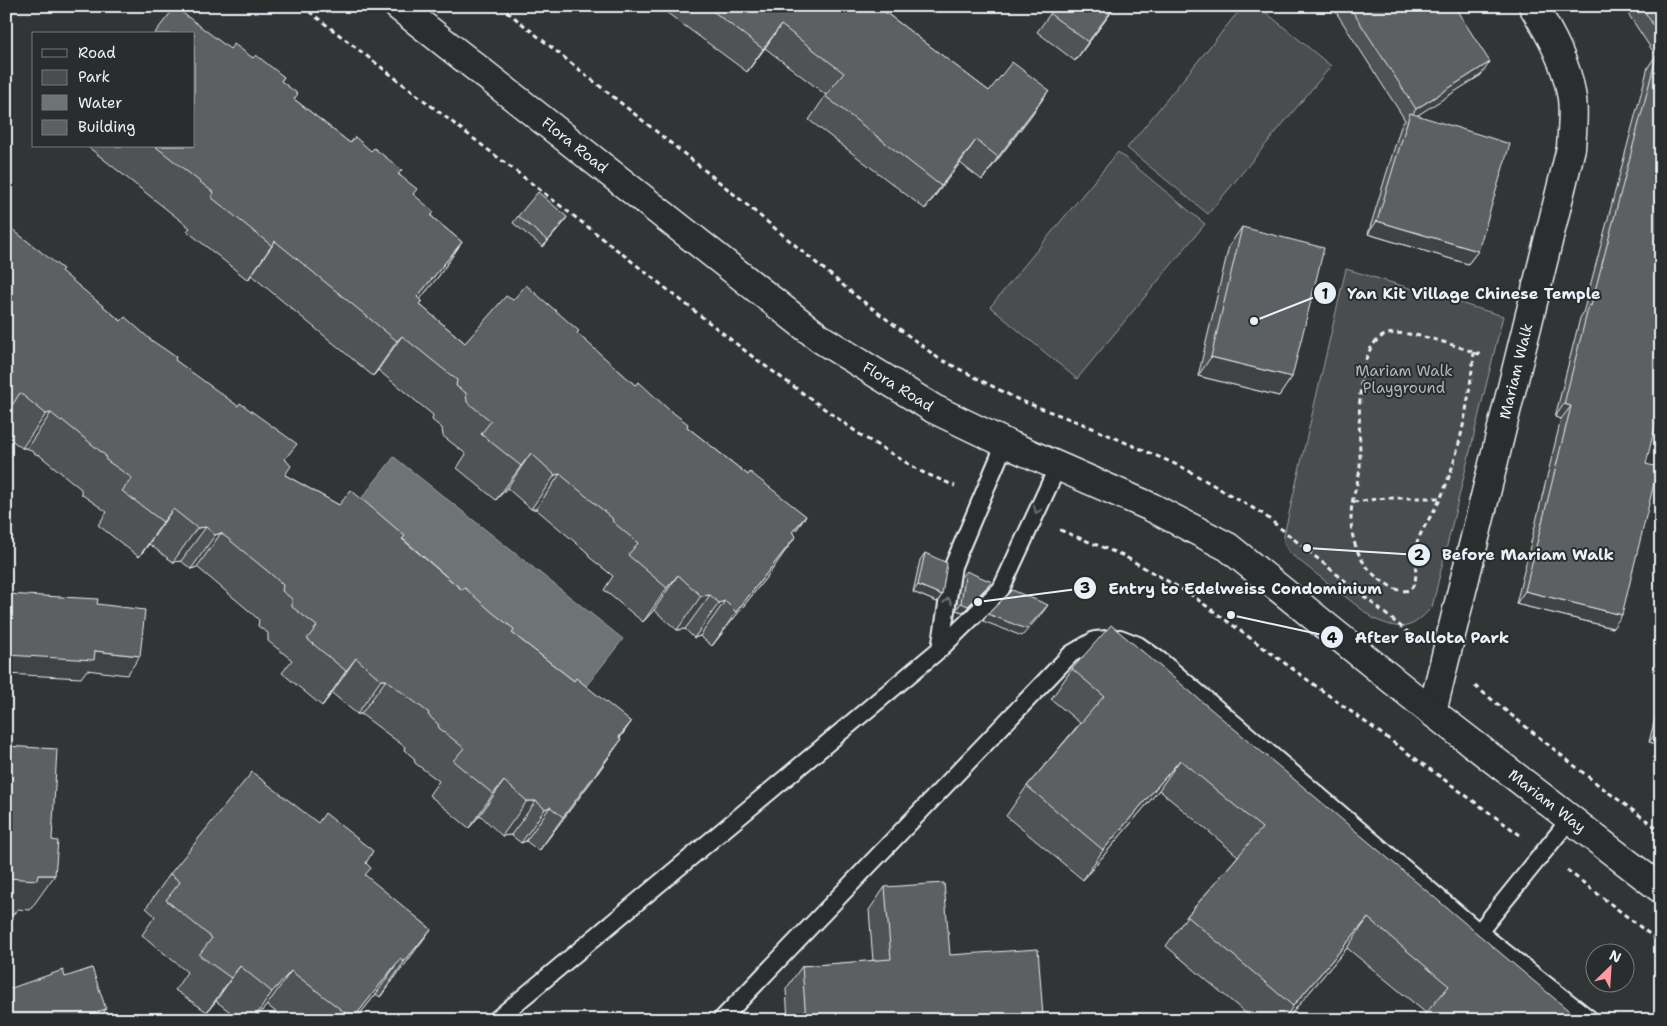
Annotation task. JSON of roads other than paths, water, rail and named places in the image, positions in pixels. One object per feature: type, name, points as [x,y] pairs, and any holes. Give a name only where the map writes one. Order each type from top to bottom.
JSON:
[{"type":"street","name":"Flora Road","points":[[398,6],[821,339],[934,409],[1005,443],[1151,507],[1228,547],[1432,712]]},
{"type":"street","name":"Mariam Walk","points":[[1432,712],[1571,148],[1572,99],[1565,68],[1554,43],[1533,6]]},
{"type":"street","name":"Mariam Way","points":[[1432,712],[1661,889]]},
{"type":"lane","points":[[940,649],[953,566],[1005,443]]},
{"type":"lane","points":[[496,1020],[940,649],[1001,589],[1058,466]]},
{"type":"lane","points":[[721,1020],[1071,654],[1095,640],[1120,638],[1138,646],[1162,662],[1478,932],[1591,1020]]},
{"type":"lane","points":[[1478,932],[1571,818]]},
{"type":"water","points":[[394,457],[623,639],[576,699],[346,518]]},
{"type":"place","name":"Yan Kit Village Chinese Temple","points":[[1254,321]]},
{"type":"place","name":"Before Mariam Walk","points":[[1307,548]]},
{"type":"place","name":"Entry to Edelweiss Condominium","points":[[978,602]]},
{"type":"place","name":"After Ballota Park","points":[[1231,615]]},
{"type":"park label","name":"Mariam Walk Playground","points":[[1404,380]]}]
